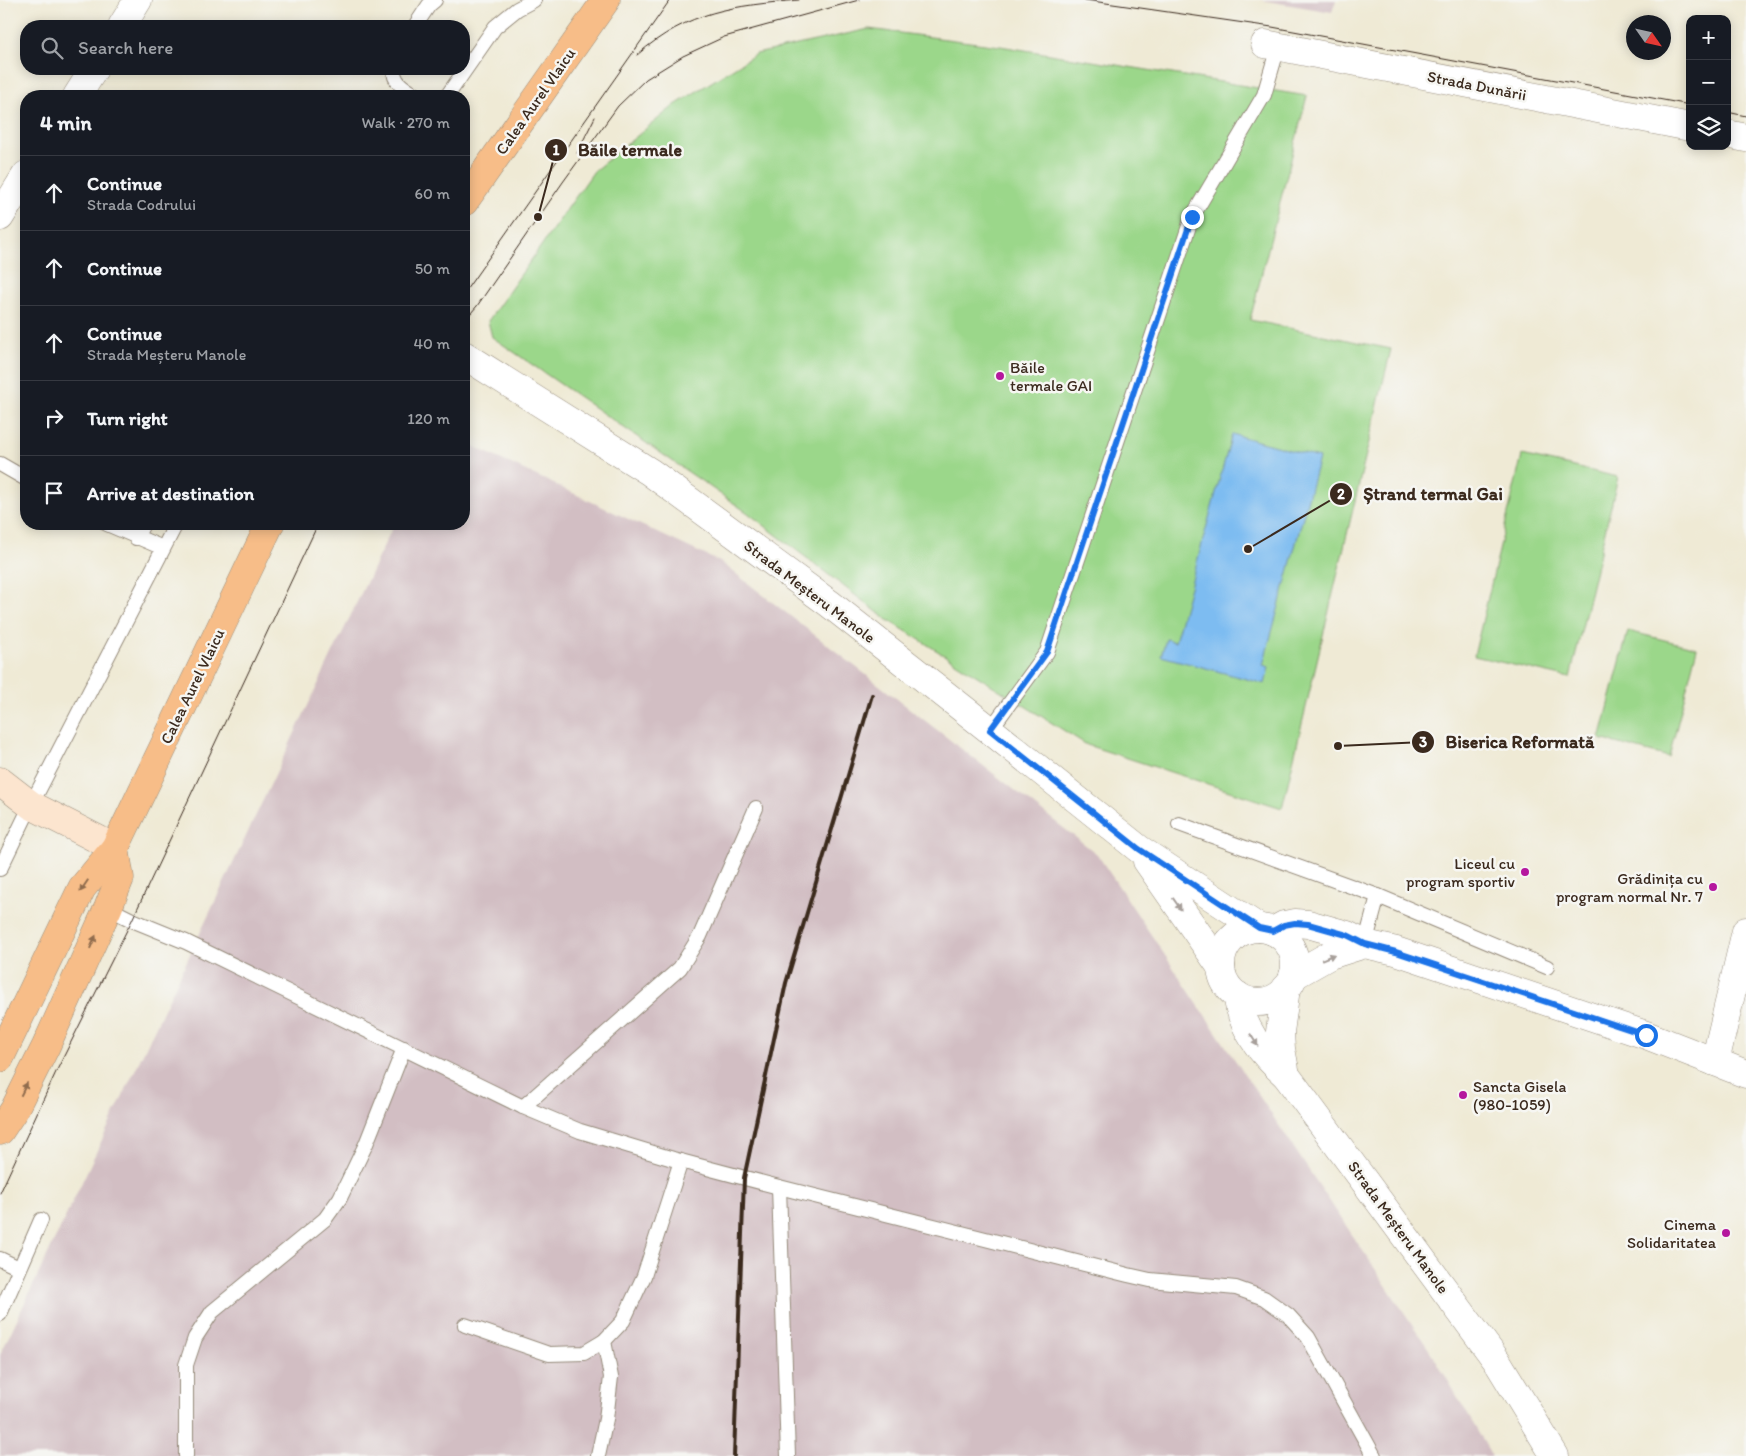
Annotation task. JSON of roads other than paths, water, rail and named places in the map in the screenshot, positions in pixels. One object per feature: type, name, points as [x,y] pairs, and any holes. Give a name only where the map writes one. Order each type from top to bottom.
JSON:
[{"type":"main road","name":"Calea Aurel Vlaicu","points":[[470,192],[606,0]]},
{"type":"main road","name":"Calea Aurel Vlaicu","points":[[0,1058],[82,888],[115,848],[267,530]]},
{"type":"main road","points":[[0,1131],[14,1110],[46,1046],[108,908],[120,878],[115,848]]},
{"type":"street","points":[[126,20],[138,0]]},
{"type":"street","name":"Strada Dunării","points":[[1271,45],[1686,126]]},
{"type":"street","points":[[81,90],[90,75]]},
{"type":"street","points":[[1731,135],[1746,138]]},
{"type":"street","points":[[0,217],[20,185]]},
{"type":"street","name":"Strada Meșteru Manole","points":[[470,359],[650,472],[830,604],[1139,849]]},
{"type":"street","points":[[0,781],[31,805],[115,848]]},
{"type":"street","points":[[1139,849],[1266,929],[1284,938],[1291,949],[1295,962],[1290,982]]},
{"type":"street","points":[[1139,849],[1221,967]]},
{"type":"street","points":[[1365,944],[1330,955],[1290,982],[1276,997],[1263,1001],[1250,1001],[1237,995],[1224,980],[1221,967],[1223,953],[1234,937],[1246,930],[1266,929],[1295,923],[1308,924],[1646,1035],[1746,1074]]},
{"type":"street","points":[[1715,1062],[1746,931]]},
{"type":"street","name":"Strada Meșteru Manole","points":[[1290,982],[1280,1032],[1286,1075],[1497,1361],[1555,1456]]},
{"type":"street","points":[[1237,995],[1243,1021],[1254,1040],[1267,1058],[1286,1075]]},
{"type":"lane","points":[[419,20],[429,5],[435,0]]},
{"type":"lane","points":[[470,63],[495,28],[517,9],[534,0]]},
{"type":"lane","points":[[990,730],[1047,652],[1192,217],[1264,95],[1271,45]]},
{"type":"lane","points":[[395,75],[400,85],[408,90]]},
{"type":"lane","points":[[451,90],[462,75]]},
{"type":"lane","points":[[0,464],[20,476]]},
{"type":"lane","points":[[119,530],[163,548]]},
{"type":"lane","points":[[136,538],[140,530]]},
{"type":"lane","points":[[0,869],[173,530]]},
{"type":"lane","points":[[523,1106],[680,968],[700,936],[756,808]]},
{"type":"lane","points":[[1179,824],[1378,896],[1547,967]]},
{"type":"lane","points":[[1365,944],[1378,896]]},
{"type":"lane","points":[[108,908],[194,946],[523,1106],[580,1131],[681,1161],[779,1187],[1128,1275],[1150,1280],[1236,1288],[1264,1298],[1288,1314],[1308,1337],[1374,1456]]},
{"type":"lane","points":[[186,1456],[186,1365],[195,1338],[212,1312],[325,1219],[340,1198],[366,1144],[404,1048]]},
{"type":"lane","points":[[465,1325],[549,1354],[584,1353],[604,1341],[623,1321],[644,1276],[681,1161]]},
{"type":"lane","points":[[779,1187],[788,1456]]},
{"type":"lane","points":[[0,1314],[41,1220]]},
{"type":"lane","points":[[0,1259],[19,1268]]},
{"type":"lane","points":[[598,1456],[606,1419],[611,1377],[604,1341]]},
{"type":"water","points":[[1232,434],[1319,458],[1263,665],[1269,667],[1265,684],[1161,656],[1166,639],[1175,642]]},
{"type":"tram line","points":[[470,284],[670,0]]},
{"type":"tram line","points":[[637,55],[656,40],[694,19],[732,8],[799,0]]},
{"type":"tram line","points":[[470,314],[618,106],[646,79],[683,56],[724,37],[859,0]]},
{"type":"tram line","points":[[1085,0],[1272,27],[1686,104]]},
{"type":"tram line","points":[[1731,113],[1746,116]]},
{"type":"tram line","points":[[577,153],[595,117]]},
{"type":"tram line","points":[[0,1193],[56,1072],[132,920],[315,530]]},
{"type":"railway","points":[[734,1456],[744,1178],[786,983],[872,695]]},
{"type":"place","name":"Băile termale","points":[[538,217]]},
{"type":"place","name":"Băile termale GAI","points":[[1000,376]]},
{"type":"place","name":"Ștrand termal Gai","points":[[1248,549]]},
{"type":"place","name":"Biserica Reformată","points":[[1338,746]]},
{"type":"place","name":"Liceul cu program sportiv","points":[[1525,872]]},
{"type":"place","name":"Grădinița cu program normal Nr. 7","points":[[1713,887]]},
{"type":"place","name":"Sancta Gisela (980-1059)","points":[[1463,1095]]},
{"type":"place","name":"Cinema Solidaritatea","points":[[1726,1233]]}]
